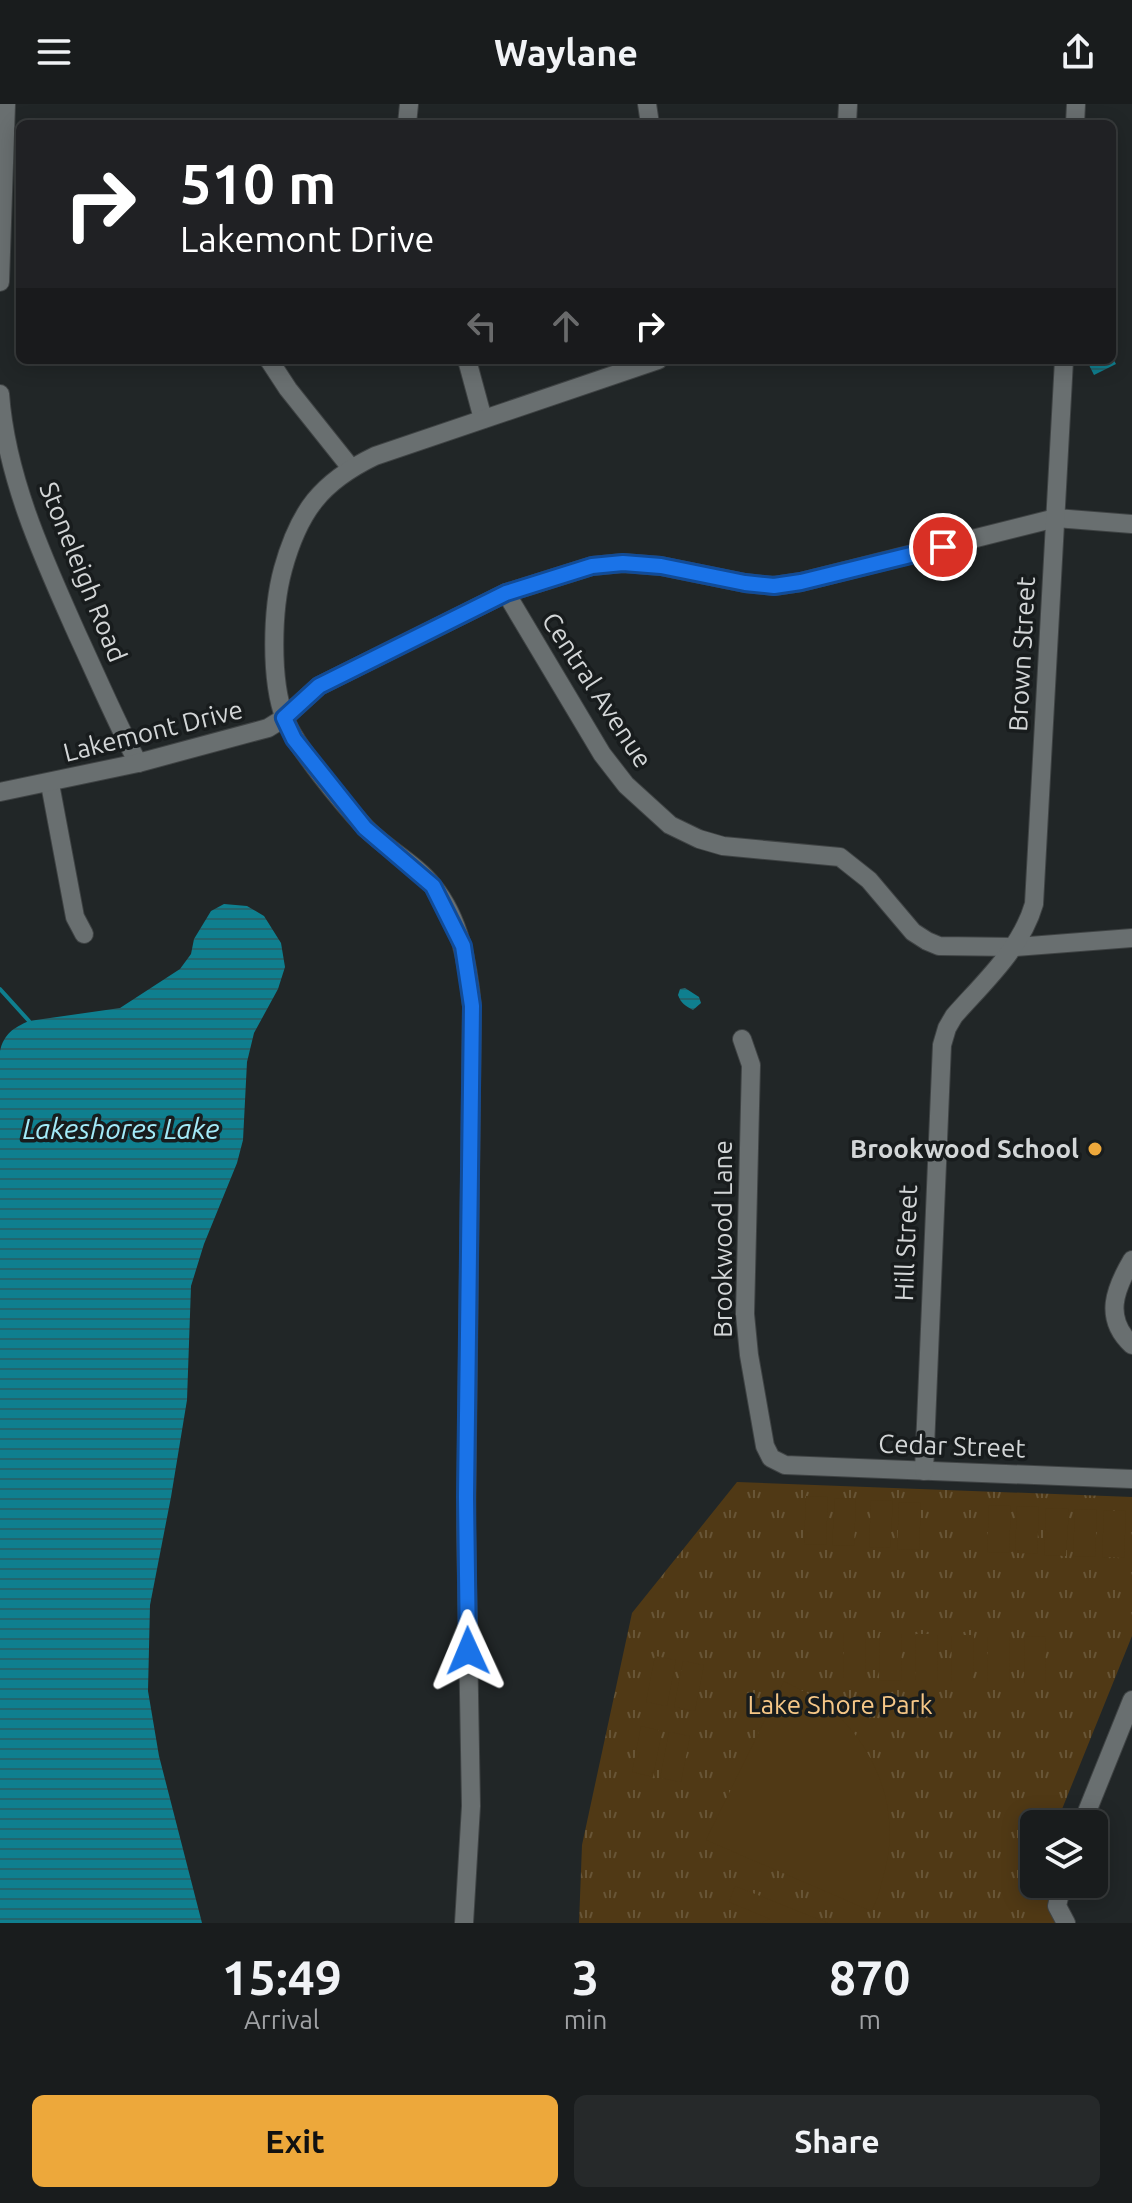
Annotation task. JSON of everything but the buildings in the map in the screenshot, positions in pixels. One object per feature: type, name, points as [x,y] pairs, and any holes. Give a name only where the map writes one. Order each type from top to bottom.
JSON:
[{"type":"street","points":[[0,282],[6,104]]},
{"type":"street","points":[[272,364],[351,468]]},
{"type":"street","points":[[468,364],[483,419]]},
{"type":"street","points":[[464,1923],[471,1806],[466,1527],[470,976],[463,946],[433,886],[365,828],[294,739],[278,696],[279,584],[295,530],[310,504],[332,480],[351,468],[375,456],[646,364]]},
{"type":"street","name":"Brown Street","points":[[1015,947],[1028,924],[1034,904],[1064,364]]},
{"type":"street","name":"Stoneleigh Road","points":[[0,394],[6,437],[31,526],[138,763]]},
{"type":"street","name":"Lakemont Drive","points":[[0,792],[50,784],[138,763],[268,728],[284,718],[319,686],[506,593],[592,566],[623,563],[774,586],[801,582],[1056,518],[1132,524]]},
{"type":"street","name":"Central Avenue","points":[[506,593],[602,754],[626,785],[670,825],[723,846],[840,857],[869,880],[913,932],[939,946],[1015,947],[1132,938]]},
{"type":"street","points":[[50,784],[75,917],[84,934]]},
{"type":"street","name":"Hill Street","points":[[924,1471],[942,1045],[954,1016],[1015,947]]},
{"type":"street","name":"Brookwood Lane","points":[[742,1039],[751,1065],[745,1314],[765,1446],[771,1458]]},
{"type":"street","points":[[1132,1260],[1116,1287],[1114,1317],[1132,1345]]},
{"type":"street","name":"Cedar Street","points":[[771,1458],[785,1465],[1132,1479]]},
{"type":"street","points":[[1088,1810],[1132,1700]]},
{"type":"street","points":[[1059,1898],[1057,1906],[1066,1923]]},
{"type":"green space","name":"Lake Shore Park","points":[[737,1482],[1132,1497],[1132,1636],[1062,1810],[1020,1810],[1020,1898],[1059,1898],[1063,1923],[579,1923],[582,1845],[632,1613]]},
{"type":"green space","points":[[806,1496],[828,1497],[826,1545],[804,1544]]},
{"type":"green space","points":[[835,1498],[856,1499],[854,1546],[832,1545]]},
{"type":"green space","points":[[871,1500],[893,1501],[890,1548],[869,1547]]},
{"type":"green space","points":[[899,1502],[921,1503],[919,1550],[897,1549]]},
{"type":"green space","points":[[989,1505],[1011,1506],[1009,1553],[987,1552]]},
{"type":"green space","points":[[1017,1506],[1039,1507],[1037,1554],[1015,1553]]},
{"type":"green space","points":[[1046,1508],[1069,1509],[1066,1556],[1044,1555]]},
{"type":"green space","points":[[1075,1509],[1097,1510],[1095,1557],[1073,1556]]},
{"type":"green space","points":[[1104,1510],[1126,1511],[1124,1558],[1102,1557]]},
{"type":"green space","points":[[844,1632],[866,1632],[865,1679],[843,1679]]},
{"type":"green space","points":[[880,1633],[902,1633],[901,1681],[879,1680]]},
{"type":"green space","points":[[916,1634],[938,1634],[937,1681],[915,1681]]},
{"type":"green space","points":[[952,1635],[974,1635],[973,1682],[951,1682]]},
{"type":"green space","points":[[988,1636],[1010,1636],[1009,1683],[987,1683]]},
{"type":"green space","points":[[1025,1636],[1046,1637],[1045,1684],[1024,1684]]},
{"type":"green space","points":[[655,1656],[676,1660],[667,1706],[646,1702]]},
{"type":"green space","points":[[683,1661],[704,1665],[695,1711],[674,1707]]},
{"type":"green space","points":[[784,1681],[816,1698],[836,1714],[867,1752],[878,1774],[889,1821],[889,1846],[880,1891],[871,1911],[706,1840]]},
{"type":"green space","points":[[641,1726],[662,1731],[653,1777],[632,1772]]},
{"type":"green space","points":[[669,1732],[690,1736],[681,1782],[660,1778]]},
{"type":"green space","points":[[735,1886],[828,1923],[760,1923],[770,1919],[729,1902]]},
{"type":"water","points":[[1088,364],[1116,364],[1094,375]]},
{"type":"water","name":"Lakeshores Lake","points":[[224,904],[247,906],[264,916],[281,943],[285,967],[278,989],[254,1033],[247,1062],[243,1140],[191,1286],[187,1400],[150,1605],[148,1691],[159,1756],[202,1923],[0,1923],[0,1051],[4,1040],[18,1026],[29,1021],[120,1008],[180,969],[191,954],[194,939],[211,911]]},
{"type":"water","points":[[685,988],[699,997],[701,1003],[693,1010],[678,995],[680,989]]},
{"type":"waterway","points":[[0,989],[29,1021]]},
{"type":"place","name":"Brookwood School","points":[[1095,1149]]},
{"type":"route","points":[[468,1651],[466,1497],[470,976],[463,946],[433,886],[365,828],[294,739],[284,718],[319,686],[506,593],[592,566],[623,563],[661,566],[774,586],[943,547]]}]
